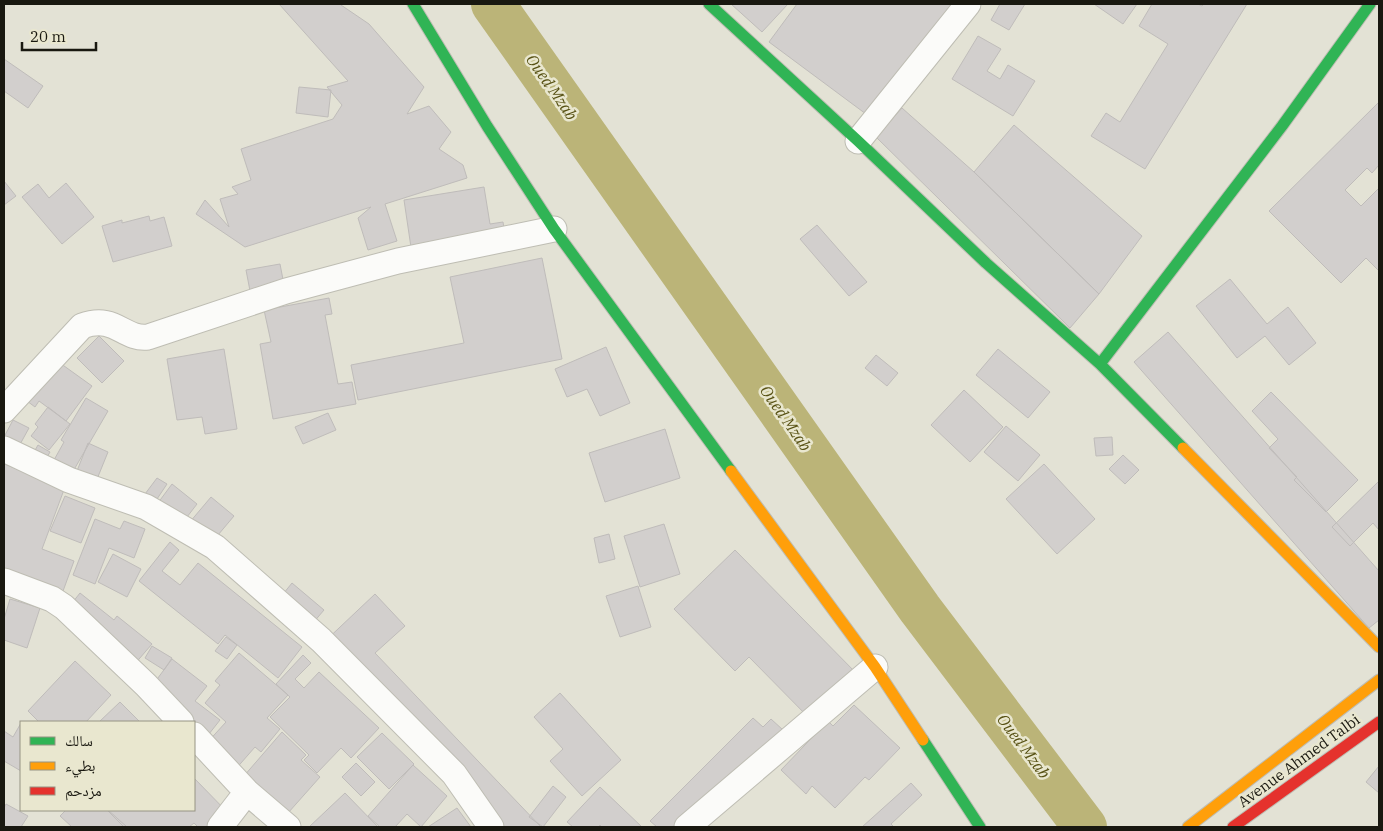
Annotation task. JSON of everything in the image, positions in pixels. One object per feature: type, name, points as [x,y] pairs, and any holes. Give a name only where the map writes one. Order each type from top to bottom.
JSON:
[{"type":"main road","points":[[413,4],[487,126],[554,229],[875,667],[980,827]]},
{"type":"main road","points":[[708,4],[986,263],[1100,364],[1379,647]]},
{"type":"main road","points":[[1100,364],[1282,126],[1370,4]]},
{"type":"main road","points":[[1188,827],[1379,680]]},
{"type":"main road","name":"Avenue Ahmed Talbi","points":[[1242,824],[1379,722]]},
{"type":"street","points":[[858,142],[968,4]]},
{"type":"street","points":[[4,410],[82,326],[93,322],[104,322],[134,336],[148,337],[286,291],[398,261],[554,229]]},
{"type":"street","points":[[4,449],[69,480],[146,507],[214,547],[321,640],[454,774],[490,827]]},
{"type":"street","points":[[4,581],[52,599],[64,607],[146,685],[180,721]]},
{"type":"street","points":[[687,827],[875,667]]},
{"type":"street","points":[[195,737],[248,792],[288,827]]},
{"type":"street","points":[[220,827],[248,792]]},
{"type":"building","points":[[279,4],[342,4],[369,24],[424,87],[407,114],[429,106],[451,132],[439,149],[463,165],[467,178],[385,204],[397,241],[368,250],[358,218],[371,207],[245,247],[196,214],[205,200],[229,227],[220,199],[238,194],[232,187],[251,180],[241,149],[333,119],[342,105],[327,87],[348,81]]},
{"type":"building","points":[[731,4],[788,4],[762,32]]},
{"type":"building","points":[[797,4],[954,4],[870,117],[769,42]]},
{"type":"building","points":[[1000,4],[1025,4],[1009,30],[991,20]]},
{"type":"building","points":[[1094,4],[1137,4],[1123,24]]},
{"type":"building","points":[[1152,4],[1198,4],[1202,6],[1204,4],[1247,4],[1145,169],[1091,136],[1106,113],[1120,122],[1168,44],[1139,26]]},
{"type":"building","points":[[978,36],[1001,49],[987,71],[1000,79],[1008,65],[1035,81],[1013,116],[952,79]]},
{"type":"building","points":[[4,59],[43,86],[28,108],[4,91]]},
{"type":"building","points":[[299,87],[331,90],[328,117],[296,113]]},
{"type":"building","points":[[1379,102],[1379,165],[1372,173],[1367,168],[1345,190],[1361,206],[1379,188],[1379,271],[1366,258],[1341,283],[1269,211]]},
{"type":"building","points":[[902,108],[974,172],[1099,294],[1070,328],[876,137]]},
{"type":"building","points":[[1014,125],[1142,236],[1099,294],[974,172]]},
{"type":"building","points":[[4,181],[16,196],[4,205]]},
{"type":"building","points":[[66,183],[94,217],[62,244],[22,197],[38,184],[49,198]]},
{"type":"building","points":[[484,187],[490,224],[503,222],[506,240],[412,254],[404,200]]},
{"type":"building","points":[[149,216],[150,221],[164,217],[172,246],[113,262],[102,226],[122,220],[122,223]]},
{"type":"building","points":[[817,225],[867,282],[849,296],[800,239]]},
{"type":"building","points":[[542,258],[562,359],[358,400],[351,365],[464,343],[450,277]]},
{"type":"building","points":[[280,264],[285,290],[251,296],[246,270]]},
{"type":"building","points":[[1230,279],[1267,324],[1288,307],[1316,343],[1289,365],[1265,336],[1237,358],[1196,306]]},
{"type":"building","points":[[329,298],[332,314],[325,315],[338,384],[352,382],[356,404],[273,419],[260,344],[271,342],[264,310]]},
{"type":"building","points":[[1168,332],[1379,571],[1379,620],[1369,628],[1134,362]]},
{"type":"building","points":[[99,336],[124,361],[102,383],[77,358]]},
{"type":"building","points":[[606,347],[630,403],[600,416],[587,389],[567,397],[555,369]]},
{"type":"building","points":[[224,349],[237,429],[205,434],[202,417],[177,420],[167,359]]},
{"type":"building","points":[[998,349],[1050,392],[1028,418],[976,375]]},
{"type":"building","points":[[876,355],[898,373],[887,386],[865,368]]},
{"type":"building","points":[[53,358],[92,386],[66,421],[39,401],[35,407],[23,398]]},
{"type":"building","points":[[964,390],[1003,427],[970,462],[931,425]]},
{"type":"building","points":[[1271,392],[1358,480],[1326,512],[1294,480],[1297,477],[1269,448],[1278,439],[1252,411]]},
{"type":"building","points":[[86,398],[108,411],[68,480],[49,469],[64,442],[61,440]]},
{"type":"building","points":[[48,407],[70,424],[49,450],[31,436],[38,427],[35,424]]},
{"type":"building","points":[[328,413],[336,430],[303,444],[295,427]]},
{"type":"building","points":[[13,420],[29,428],[18,448],[4,437]]},
{"type":"building","points":[[1006,426],[1040,455],[1018,481],[984,452]]},
{"type":"building","points":[[665,429],[680,478],[605,502],[589,453]]},
{"type":"building","points":[[1112,437],[1113,455],[1096,456],[1094,438]]},
{"type":"building","points":[[88,443],[108,452],[93,489],[73,481]]},
{"type":"building","points":[[38,445],[50,452],[42,466],[30,459]]},
{"type":"building","points":[[1123,455],[1139,470],[1125,484],[1109,469]]},
{"type":"building","points":[[4,464],[65,487],[42,549],[74,561],[59,602],[4,582]]},
{"type":"building","points":[[1044,464],[1095,519],[1057,554],[1006,499]]},
{"type":"building","points":[[157,478],[167,484],[153,505],[142,498]]},
{"type":"building","points":[[1379,481],[1379,530],[1373,523],[1350,546],[1332,527]]},
{"type":"building","points":[[172,484],[197,504],[177,530],[152,511]]},
{"type":"building","points":[[65,496],[95,508],[81,543],[50,531]]},
{"type":"building","points":[[211,497],[234,516],[207,548],[184,529]]},
{"type":"building","points":[[95,519],[120,529],[124,521],[145,529],[134,558],[109,548],[95,584],[73,575]]},
{"type":"building","points":[[664,524],[680,574],[640,587],[624,536]]},
{"type":"building","points":[[609,534],[615,559],[599,563],[594,538]]},
{"type":"building","points":[[170,542],[179,550],[162,571],[180,585],[198,563],[302,647],[278,678],[225,635],[218,644],[139,581]]},
{"type":"building","points":[[735,550],[859,676],[813,722],[749,657],[735,671],[674,609]]},
{"type":"building","points":[[113,554],[141,569],[127,597],[98,582]]},
{"type":"building","points":[[292,583],[324,610],[307,630],[275,604]]},
{"type":"building","points":[[638,586],[651,627],[620,637],[606,596]]},
{"type":"building","points":[[80,593],[114,620],[117,616],[152,644],[133,666],[65,612]]},
{"type":"building","points":[[375,594],[405,626],[375,653],[541,827],[490,827],[321,645]]},
{"type":"building","points":[[10,599],[40,608],[27,648],[4,640],[4,619]]},
{"type":"building","points":[[226,637],[237,645],[227,659],[215,651]]},
{"type":"building","points":[[152,646],[172,658],[164,670],[145,658]]},
{"type":"building","points":[[239,653],[288,695],[267,718],[280,729],[261,752],[255,747],[234,771],[205,745],[226,722],[205,703],[220,685],[215,681]]},
{"type":"building","points":[[303,655],[311,663],[295,679],[304,688],[319,672],[379,728],[351,758],[341,748],[317,773],[304,760],[309,755],[270,717],[290,697],[276,684]]},
{"type":"building","points":[[172,659],[207,686],[195,701],[220,720],[205,739],[195,731],[195,721],[183,721],[146,694]]},
{"type":"building","points":[[75,661],[111,695],[87,721],[38,721],[28,711]]},
{"type":"building","points":[[560,693],[621,760],[582,796],[550,761],[563,749],[534,717]]},
{"type":"building","points":[[120,702],[139,721],[100,721]]},
{"type":"building","points":[[854,705],[900,748],[869,780],[865,777],[835,808],[812,786],[806,794],[781,770],[828,721],[833,726]]},
{"type":"building","points":[[753,718],[763,727],[771,719],[783,730],[686,827],[657,827],[650,821]]},
{"type":"building","points":[[20,725],[20,770],[4,761],[4,731],[13,737]]},
{"type":"building","points":[[282,732],[306,755],[301,760],[320,777],[280,822],[237,784]]},
{"type":"building","points":[[382,733],[414,764],[389,789],[357,757]]},
{"type":"building","points":[[356,763],[375,782],[361,796],[342,777]]},
{"type":"building","points":[[413,765],[447,796],[421,827],[407,814],[395,827],[380,827],[368,816]]},
{"type":"building","points":[[1379,766],[1379,793],[1366,782]]},
{"type":"building","points":[[195,779],[232,817],[220,827],[198,827],[194,823],[189,827],[124,827],[108,811],[195,811]]},
{"type":"building","points":[[911,783],[922,795],[891,824],[894,827],[862,827]]},
{"type":"building","points":[[553,786],[566,797],[543,827],[529,817]]},
{"type":"building","points":[[600,787],[642,827],[602,827],[600,825],[598,827],[573,827],[567,822]]},
{"type":"building","points":[[345,793],[378,827],[309,827]]},
{"type":"building","points":[[6,804],[28,816],[21,827],[4,827],[4,808]]},
{"type":"building","points":[[457,808],[471,827],[428,827]]},
{"type":"building","points":[[65,811],[109,811],[127,827],[72,827],[60,816]]},
{"type":"waterway","name":"Oued Mzab","points":[[493,4],[920,609],[1085,827]]},
{"type":"traffic: fast","points":[[413,4],[487,126],[554,229],[731,471]]},
{"type":"traffic: fast","points":[[709,4],[858,141],[986,263],[1100,364],[1183,448]]},
{"type":"traffic: fast","points":[[1100,364],[1282,126],[1370,4]]},
{"type":"traffic: fast","points":[[923,740],[980,827]]},
{"type":"traffic: slow","points":[[1183,448],[1379,647]]},
{"type":"traffic: slow","points":[[731,471],[875,667],[923,740]]},
{"type":"traffic: slow","points":[[1188,827],[1379,680]]},
{"type":"traffic: jam","points":[[1233,827],[1379,722]]}]
